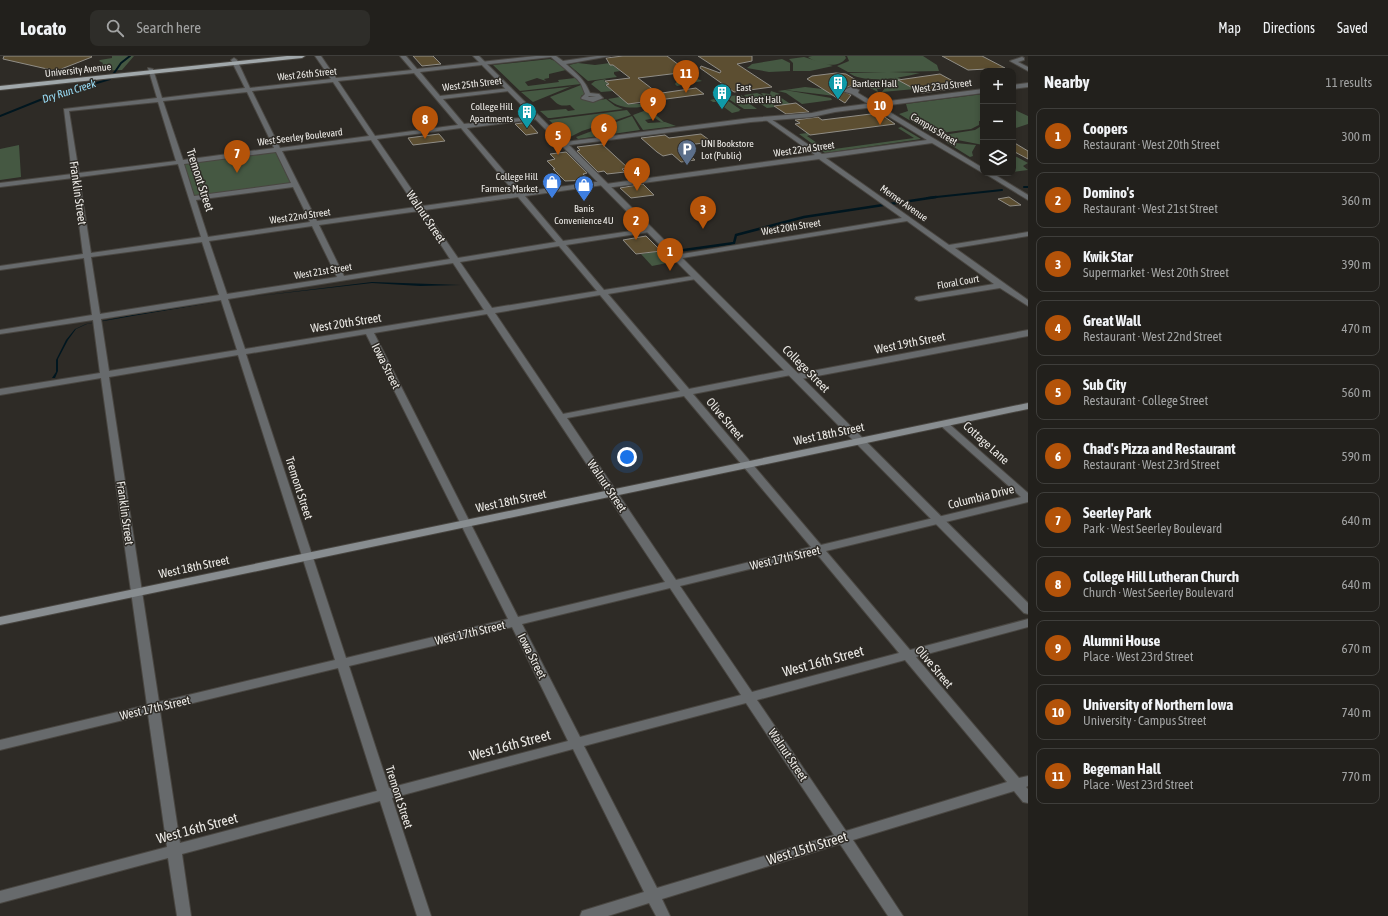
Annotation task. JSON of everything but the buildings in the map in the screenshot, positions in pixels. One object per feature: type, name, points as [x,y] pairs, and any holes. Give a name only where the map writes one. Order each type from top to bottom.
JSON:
[{"type":"main road","name":"University Avenue","points":[[235,61],[271,56]]},
{"type":"main road","name":"University Avenue","points":[[0,88],[150,70],[302,56]]},
{"type":"main road","name":"University Avenue","points":[[0,84],[99,76]]},
{"type":"main road","name":"West 18th Street","points":[[0,621],[1028,406]]},
{"type":"street","name":"Walnut Street","points":[[318,56],[896,916]]},
{"type":"street","name":"Olive Street","points":[[403,56],[818,550],[908,655],[1022,783],[1028,798]]},
{"type":"street","name":"College Street","points":[[476,56],[566,144],[604,185],[1028,610]]},
{"type":"street","name":"West 26th Street","points":[[66,110],[550,56]]},
{"type":"street","points":[[553,56],[579,78],[584,84],[588,94]]},
{"type":"street","points":[[562,63],[607,56]]},
{"type":"street","points":[[1022,59],[1013,61],[1028,69]]},
{"type":"street","points":[[235,61],[341,278]]},
{"type":"street","name":"Tremont Street","points":[[150,70],[424,916]]},
{"type":"street","points":[[1016,87],[1028,85]]},
{"type":"street","name":"West 25th Street","points":[[438,98],[509,89]]},
{"type":"street","name":"West 23rd Street","points":[[566,144],[812,115],[874,105],[980,91]]},
{"type":"street","name":"Campus Street","points":[[854,93],[980,169]]},
{"type":"street","name":"Franklin Street","points":[[66,110],[184,916]]},
{"type":"street","name":"West Seerley Boulevard","points":[[0,185],[75,173],[277,147],[537,117]]},
{"type":"street","name":"Merner Avenue","points":[[768,119],[1028,304]]},
{"type":"street","name":"West 22nd Street","points":[[0,268],[520,195],[933,140]]},
{"type":"street","name":"West Seerley Boulevard","points":[[0,179],[75,173]]},
{"type":"street","points":[[992,176],[1028,198]]},
{"type":"street","points":[[192,198],[295,185]]},
{"type":"street","name":"West 20th Street","points":[[676,257],[909,219]]},
{"type":"street","name":"West 21st Street","points":[[0,332],[97,320],[224,296],[649,230]]},
{"type":"street","points":[[949,247],[1028,234]]},
{"type":"street","name":"West 20th Street","points":[[0,392],[696,277]]},
{"type":"street","name":"Floral Court","points":[[919,299],[1001,285]]},
{"type":"street","name":"Iowa Street","points":[[369,331],[663,916]]},
{"type":"street","name":"West 19th Street","points":[[560,417],[686,393],[1028,333]]},
{"type":"street","name":"Cottage Lane","points":[[944,424],[1028,499]]},
{"type":"street","name":"Columbia Drive","points":[[940,521],[1028,499]]},
{"type":"street","name":"West 17th Street","points":[[0,745],[940,521]]},
{"type":"street","name":"West 16th Street","points":[[0,897],[1028,623]]},
{"type":"street","name":"West 15th Street","points":[[587,916],[1022,783]]},
{"type":"green space","points":[[112,56],[134,56],[122,70],[91,71],[99,70],[103,63],[99,61],[112,58]]},
{"type":"green space","points":[[845,56],[846,58],[838,64],[827,65],[812,60],[808,57]]},
{"type":"green space","points":[[847,56],[923,56],[937,65],[939,71],[890,72],[920,73],[903,77],[883,79],[864,78],[849,73],[886,73],[848,72],[837,66],[849,61]]},
{"type":"green space","points":[[804,57],[833,66],[810,71],[793,71],[793,63],[789,59]]},
{"type":"green space","points":[[550,59],[566,70],[549,74],[549,78],[544,79],[546,81],[537,78],[525,82],[528,86],[559,82],[558,80],[575,78],[581,84],[520,91],[493,65]]},
{"type":"green space","points":[[782,59],[790,63],[790,71],[769,72],[747,68],[752,64]]},
{"type":"green space","points":[[578,63],[595,65],[610,63],[620,71],[614,72],[617,77],[588,81],[569,65]]},
{"type":"green space","points":[[691,76],[702,81],[677,86],[675,84],[678,80]]},
{"type":"green space","points":[[897,77],[901,79],[899,80],[915,89],[882,92],[892,78]]},
{"type":"green space","points":[[888,78],[880,89],[877,89],[878,92],[864,85],[870,81]]},
{"type":"green space","points":[[606,79],[604,81],[610,84],[605,85],[613,91],[601,92],[591,84],[595,81]]},
{"type":"green space","points":[[581,85],[585,94],[581,96],[583,99],[593,101],[606,99],[615,106],[623,109],[551,118],[548,118],[540,111],[566,109],[568,111],[575,110],[570,105],[563,106],[558,104],[550,97]]},
{"type":"green space","points":[[572,86],[533,102],[521,92],[568,87]]},
{"type":"green space","points":[[805,87],[823,89],[835,96],[785,90]]},
{"type":"green space","points":[[785,90],[831,98],[832,100],[802,104],[786,93],[778,91]]},
{"type":"green space","points":[[771,91],[780,94],[777,95],[792,105],[783,106],[771,100],[775,107],[767,108],[752,98],[747,98],[744,95],[757,93],[764,96],[761,93],[770,94]]},
{"type":"green space","points":[[980,94],[979,125],[971,129],[933,134],[899,114],[908,111],[906,104]]},
{"type":"green space","points":[[741,95],[745,98],[743,99],[757,109],[744,109],[727,98],[729,96]]},
{"type":"green space","points":[[620,97],[628,104],[647,104],[650,106],[633,108],[623,107],[608,99]]},
{"type":"green space","points":[[719,98],[727,100],[741,110],[732,113],[717,102],[710,100]]},
{"type":"green space","points":[[652,108],[653,109],[650,110],[664,122],[661,122],[655,118],[645,120],[648,123],[665,122],[676,126],[643,130],[633,115]]},
{"type":"green space","points":[[627,110],[631,115],[582,131],[568,138],[549,120]]},
{"type":"green space","points":[[1016,110],[1028,116],[1028,124],[1016,128]]},
{"type":"green space","points":[[632,116],[640,130],[578,139],[576,137]]},
{"type":"green space","points":[[901,127],[921,139],[825,153],[799,134],[808,133],[810,135],[807,136],[827,150],[914,138],[898,128]]},
{"type":"green space","points":[[980,127],[980,144],[937,136],[975,130]]},
{"type":"green space","points":[[946,142],[976,145],[972,152],[973,156],[970,157]]},
{"type":"green space","points":[[19,145],[21,177],[0,180],[0,149]]},
{"type":"green space","points":[[278,150],[295,185],[192,198],[180,162]]},
{"type":"green space","points":[[1016,157],[1028,163],[1023,166],[1028,170],[1016,172]]},
{"type":"green space","points":[[661,251],[672,262],[652,266],[641,254]]},
{"type":"water","points":[[372,282],[461,285],[420,286],[372,283],[233,299]]},
{"type":"water","points":[[216,302],[87,324],[76,329],[68,340],[58,359],[58,371],[55,378],[52,378],[56,372],[56,360],[66,340],[75,329],[86,324],[132,315]]},
{"type":"waterway","name":"Dry Run Creek","points":[[0,116],[40,100],[110,79],[121,63],[130,56]]},
{"type":"waterway","points":[[935,197],[1002,190]]},
{"type":"waterway","points":[[684,250],[734,243],[736,235],[804,217],[935,197]]},
{"type":"waterway","points":[[927,198],[935,197]]},
{"type":"place","name":"Begeman Hall","points":[[686,93]]},
{"type":"place","name":"Bartlett Hall","points":[[838,100]]},
{"type":"place","name":"East Bartlett Hall","points":[[722,110]]},
{"type":"place","name":"Alumni House","points":[[653,121]]},
{"type":"place","name":"University of Northern Iowa","points":[[880,125]]},
{"type":"place","name":"College Hill Apartments","points":[[527,129]]},
{"type":"place","name":"College Hill Lutheran Church","points":[[425,139]]},
{"type":"place","name":"Chad's Pizza and Restaurant","points":[[604,147]]},
{"type":"place","name":"Sub City","points":[[558,155]]},
{"type":"place","name":"UNI Bookstore Lot (Public)","points":[[687,166]]},
{"type":"place","name":"Seerley Park","points":[[237,173]]},
{"type":"place","name":"Great Wall","points":[[637,191]]},
{"type":"place","name":"College Hill Farmers Market","points":[[552,199]]},
{"type":"place","name":"Banis Convenience 4U","points":[[584,202]]},
{"type":"place","name":"Kwik Star","points":[[703,229]]},
{"type":"place","name":"Domino's","points":[[636,240]]},
{"type":"place","name":"Coopers","points":[[670,271]]}]
